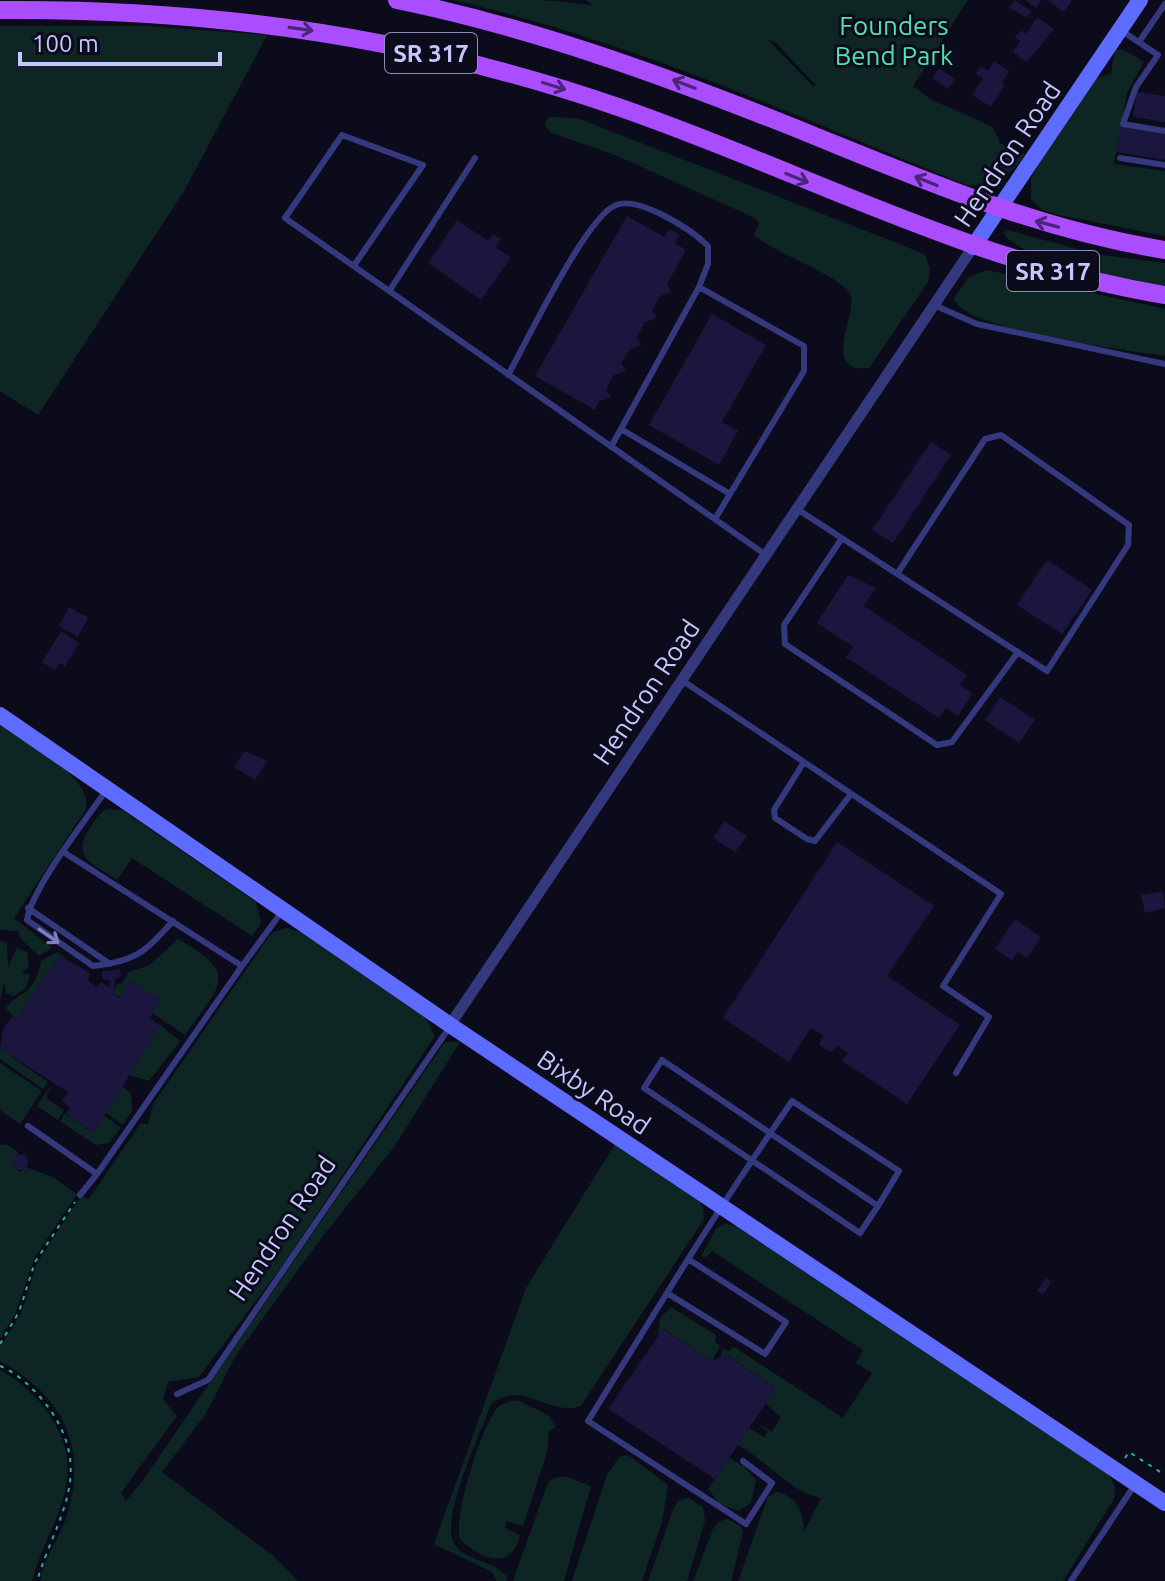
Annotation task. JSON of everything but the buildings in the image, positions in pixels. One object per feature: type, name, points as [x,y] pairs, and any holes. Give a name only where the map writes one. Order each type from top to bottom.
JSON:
[{"type":"main road","name":"SR 317","points":[[397,0],[523,30],[652,72],[998,210],[1097,237],[1165,250]]},
{"type":"main road","name":"SR 317","points":[[0,10],[212,17],[355,37],[462,60],[623,108],[973,247],[1063,274],[1165,295]]},
{"type":"street","name":"Hendron Road","points":[[450,1025],[1140,0]]},
{"type":"street","name":"Bixby Road","points":[[0,715],[450,1025],[1165,1503]]},
{"type":"lane","points":[[1139,42],[1165,4]]},
{"type":"lane","points":[[1120,30],[1162,56],[1136,87],[1123,124],[1165,131]]},
{"type":"lane","points":[[355,264],[423,165],[342,135],[285,218],[355,264],[766,555]]},
{"type":"lane","points":[[390,290],[475,158]]},
{"type":"lane","points":[[1120,158],[1165,165]]},
{"type":"lane","points":[[508,375],[592,225],[617,204],[637,204],[694,232],[708,246],[708,264],[699,287],[611,447]]},
{"type":"lane","points":[[699,287],[804,346],[804,371],[715,519]]},
{"type":"lane","points":[[934,305],[977,324],[1165,364]]},
{"type":"lane","points":[[621,429],[730,494]]},
{"type":"lane","points":[[797,509],[897,574],[1018,652],[1047,671],[1128,545],[1129,525],[1001,435],[985,439],[897,574]]},
{"type":"lane","points":[[842,538],[784,625],[785,644],[937,745],[952,742],[1018,652]]},
{"type":"lane","points":[[683,681],[1001,894],[943,986],[989,1017],[956,1073]]},
{"type":"lane","points":[[804,762],[774,810],[775,818],[815,841],[851,794]]},
{"type":"lane","points":[[107,789],[28,908],[27,920],[93,966],[144,953],[173,921]]},
{"type":"lane","points":[[65,853],[242,966]]},
{"type":"lane","points":[[28,908],[110,964]]},
{"type":"lane","points":[[80,1195],[283,910]]},
{"type":"lane","name":"Hendron Road","points":[[177,1394],[208,1380],[450,1025]]},
{"type":"lane","points":[[743,1461],[772,1483],[746,1524],[588,1421],[721,1206],[752,1159],[771,1131],[792,1101],[899,1171],[878,1206],[860,1233],[752,1159],[644,1088],[662,1060],[771,1131],[878,1206]]},
{"type":"lane","points":[[28,1126],[97,1174]]},
{"type":"lane","points":[[667,1293],[765,1354],[786,1322],[688,1259]]},
{"type":"lane","points":[[1071,1581],[1136,1483]]},
{"type":"path","points":[[0,1344],[19,1312],[35,1262],[80,1195]]},
{"type":"path","points":[[0,1366],[25,1382],[43,1400],[69,1444],[73,1468],[70,1491],[37,1581]]},
{"type":"green space","name":"Founders Bend Park","points":[[453,0],[543,0],[593,5],[585,0],[968,0],[913,86],[930,99],[993,127],[1000,143],[1025,154],[1014,169],[1000,179],[984,185],[966,185],[713,82],[584,36]],"holes":[[[768,40],[776,43],[816,85],[813,86]]]},
{"type":"green space","points":[[0,26],[147,26],[267,35],[184,191],[38,415],[0,391]]},
{"type":"green space","points":[[1115,50],[1124,50],[1144,62],[1127,93],[1114,164],[1165,171],[1165,236],[1059,215],[1042,210],[1031,199],[1031,179],[1036,168],[1095,78],[1111,74]]},
{"type":"green space","points":[[548,117],[577,118],[907,247],[925,255],[930,268],[928,282],[869,368],[854,367],[846,361],[843,352],[852,302],[844,287],[754,235],[759,223],[755,218],[615,155],[549,132],[545,123]]},
{"type":"green space","points":[[1008,230],[1095,254],[1165,263],[1165,286],[1104,275],[1039,257],[1006,237],[1004,233]]},
{"type":"green space","points":[[987,270],[1165,309],[1165,356],[1050,337],[986,320],[965,310],[954,299],[968,277]]},
{"type":"green space","points":[[0,725],[68,772],[85,797],[86,809],[14,918],[52,948],[39,956],[19,937],[19,931],[0,930]]},
{"type":"green space","points":[[107,809],[122,810],[256,902],[261,923],[252,936],[132,858],[117,880],[87,859],[84,838],[97,817]]},
{"type":"green space","points":[[287,928],[305,934],[425,1017],[435,1036],[285,1262],[199,1377],[168,1382],[163,1399],[177,1416],[121,1493],[126,1501],[143,1480],[445,1042],[460,1042],[394,1147],[322,1237],[236,1355],[205,1415],[162,1472],[272,1555],[298,1581],[40,1581],[66,1518],[72,1493],[72,1447],[66,1427],[55,1408],[41,1391],[0,1361],[0,1347],[21,1314],[37,1263],[81,1196],[89,1199],[141,1123],[148,1124],[153,1104],[268,938],[273,932]]},
{"type":"green space","points":[[178,939],[211,962],[218,982],[215,992],[185,1035],[151,1012],[114,994],[116,985],[121,984],[129,972],[150,965]]},
{"type":"green space","points":[[0,941],[7,943],[8,967],[17,948],[27,952],[29,967],[22,973],[30,975],[26,988],[14,996],[6,993],[4,982],[0,1001]]},
{"type":"green space","points":[[58,952],[74,966],[59,956],[16,1019],[5,1008],[32,985],[41,961]]},
{"type":"green space","points":[[160,1025],[180,1041],[149,1081],[127,1074]]},
{"type":"green space","points":[[0,1049],[48,1082],[43,1089],[0,1059]]},
{"type":"green space","points":[[0,1063],[42,1091],[20,1124],[0,1110]]},
{"type":"green space","points":[[51,1085],[46,1098],[64,1110],[58,1120],[37,1106]]},
{"type":"green space","points":[[122,1086],[131,1094],[132,1111],[123,1125],[105,1112]]},
{"type":"green space","points":[[65,1114],[94,1133],[105,1116],[121,1128],[109,1143],[96,1145],[60,1121]]},
{"type":"green space","points":[[6,1144],[18,1152],[12,1166],[20,1172],[26,1167],[54,1178],[77,1194],[35,1257],[15,1314],[0,1339],[0,1145]]},
{"type":"green space","points":[[615,1144],[697,1198],[703,1208],[704,1219],[581,1406],[558,1407],[514,1395],[502,1397],[491,1404],[456,1498],[451,1533],[461,1551],[496,1567],[507,1577],[506,1581],[497,1581],[492,1572],[434,1544],[526,1288]]},
{"type":"green space","points":[[725,1224],[737,1226],[1109,1474],[1115,1487],[1114,1499],[1063,1581],[738,1581],[768,1496],[779,1492],[795,1503],[801,1513],[804,1532],[821,1498],[798,1489],[737,1445],[749,1428],[764,1437],[768,1432],[758,1423],[772,1432],[781,1417],[765,1403],[775,1387],[727,1355],[721,1357],[722,1349],[728,1351],[734,1347],[843,1418],[872,1373],[856,1363],[863,1350],[712,1251],[706,1257],[701,1256],[716,1229]]},
{"type":"green space","points":[[671,1307],[716,1335],[715,1342],[720,1346],[712,1361],[664,1329],[658,1337],[660,1318]]},
{"type":"green space","points":[[0,1370],[22,1384],[45,1409],[62,1438],[67,1460],[63,1499],[32,1581],[0,1581]]},
{"type":"green space","points":[[517,1400],[548,1415],[556,1427],[549,1431],[547,1452],[523,1526],[507,1521],[505,1528],[520,1535],[516,1547],[503,1558],[494,1558],[477,1552],[460,1539],[461,1512],[470,1474],[489,1421],[500,1406]]},
{"type":"green space","points":[[628,1455],[668,1485],[662,1522],[642,1581],[572,1581],[607,1475],[619,1457]]},
{"type":"green space","points":[[729,1458],[745,1467],[756,1480],[751,1503],[739,1511],[720,1504],[708,1489]]},
{"type":"green space","points":[[564,1476],[591,1486],[564,1581],[513,1581],[546,1488],[551,1479]]},
{"type":"green space","points":[[688,1498],[703,1507],[705,1521],[687,1581],[648,1581],[673,1510],[678,1501]]},
{"type":"green space","points":[[728,1519],[740,1526],[743,1532],[731,1581],[693,1581],[713,1529],[718,1522]]}]
